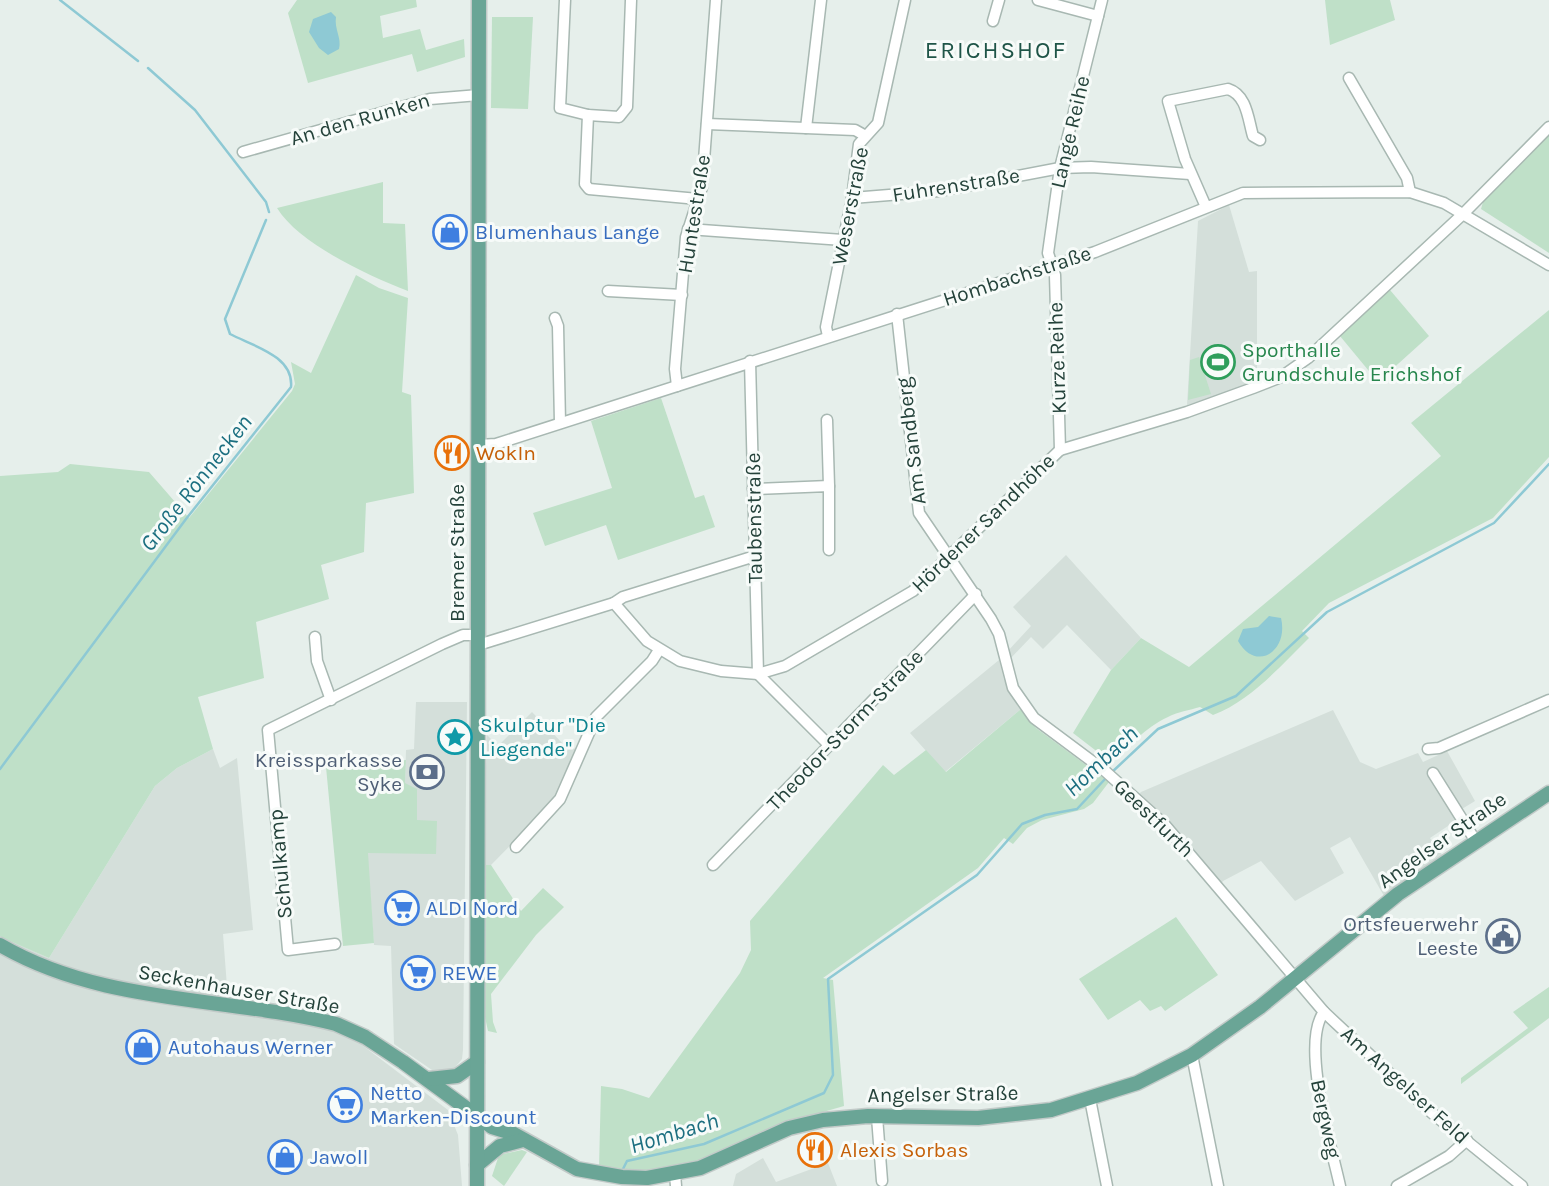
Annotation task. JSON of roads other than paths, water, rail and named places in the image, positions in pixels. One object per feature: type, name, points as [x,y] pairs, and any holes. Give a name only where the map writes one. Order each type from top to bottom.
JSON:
[{"type":"main road","name":"Bremer Straße","points":[[477,1186],[479,0]]},
{"type":"main road","name":"Angelser Straße","points":[[477,1112],[577,1169],[617,1177],[675,1180],[789,1128],[810,1122],[877,1117],[950,1119],[1008,1116],[1051,1110],[1090,1099],[1137,1083],[1192,1055],[1231,1029],[1398,894],[1549,793]]},
{"type":"main road","name":"Seckenhauser Straße","points":[[0,945],[48,968],[126,991],[336,1024],[365,1037],[477,1112]]},
{"type":"main road","points":[[432,1081],[457,1076],[477,1062]]},
{"type":"main road","points":[[477,1165],[500,1146],[518,1137]]},
{"type":"street","points":[[565,0],[559,102],[562,111],[619,117],[627,107],[631,0]]},
{"type":"street","name":"Huntestraße","points":[[677,386],[675,369],[688,229],[698,199],[707,124],[716,0]]},
{"type":"street","points":[[806,128],[821,0]]},
{"type":"street","name":"Weserstraße","points":[[828,336],[826,327],[852,198],[859,144],[878,122],[905,0]]},
{"type":"street","points":[[993,21],[999,0]]},
{"type":"street","points":[[1038,0],[1098,16]]},
{"type":"street","name":"Lange Reihe","points":[[1051,266],[1048,253],[1060,168],[1102,0]]},
{"type":"street","points":[[1349,78],[1407,178],[1410,192]]},
{"type":"street","points":[[1206,207],[1191,174],[1168,101],[1228,89],[1235,91],[1241,95],[1253,136],[1260,140]]},
{"type":"street","name":"An den Runken","points":[[243,152],[430,99],[479,95]]},
{"type":"street","points":[[588,115],[585,184],[589,189],[698,199]]},
{"type":"street","points":[[707,124],[855,130],[864,135]]},
{"type":"street","name":"Hördener Sandhöhe","points":[[614,603],[659,650],[680,661],[721,671],[758,674],[797,659],[901,600],[949,560],[1060,450],[1187,412],[1281,377],[1308,358],[1463,214],[1549,127]]},
{"type":"street","name":"Fuhrenstraße","points":[[852,198],[939,191],[1060,168],[1091,167],[1191,174]]},
{"type":"street","name":"Hombachstraße","points":[[478,445],[496,444],[1051,266],[1135,237],[1242,193],[1410,192],[1444,203],[1549,265]]},
{"type":"street","points":[[688,229],[844,240]]},
{"type":"street","name":"Kurze Reihe","points":[[1051,266],[1055,275],[1060,450]]},
{"type":"street","points":[[608,291],[682,295]]},
{"type":"street","name":"Am Sandberg","points":[[897,314],[919,513],[949,560]]},
{"type":"street","points":[[555,318],[558,326],[560,423]]},
{"type":"street","name":"Taubenstraße","points":[[750,361],[758,674]]},
{"type":"street","points":[[827,421],[829,550]]},
{"type":"street","points":[[753,489],[829,486]]},
{"type":"street","points":[[315,637],[317,661],[331,700],[463,635],[478,640],[614,603],[623,597],[755,556]]},
{"type":"street","name":"Geestfurth","points":[[949,560],[976,594],[999,634],[1013,688],[1026,708],[1059,738],[1109,774],[1191,852],[1293,978]]},
{"type":"street","name":"Theodor-Storm-Straße","points":[[713,865],[976,594]]},
{"type":"street","points":[[516,847],[560,799],[596,717],[652,661],[659,650]]},
{"type":"street","points":[[758,674],[829,746]]},
{"type":"street","name":"Schulkamp","points":[[331,700],[268,730],[288,950],[335,944]]},
{"type":"street","points":[[1428,749],[1439,748],[1549,700]]},
{"type":"street","points":[[1433,773],[1475,840]]},
{"type":"street","name":"Am Angelser Feld","points":[[1293,978],[1324,1012],[1466,1140],[1522,1186]]},
{"type":"street","name":"Bergweg","points":[[1324,1012],[1317,1035],[1315,1070],[1340,1186]]},
{"type":"street","points":[[1192,1055],[1218,1186]]},
{"type":"street","points":[[1090,1099],[1107,1186]]},
{"type":"street","points":[[877,1117],[882,1181]]},
{"type":"street","points":[[1397,1186],[1448,1156],[1466,1140]]},
{"type":"water","points":[[331,12],[336,17],[340,45],[339,49],[328,55],[319,48],[309,32],[313,19]]},
{"type":"water","points":[[1269,616],[1281,618],[1280,640],[1269,654],[1253,656],[1245,651],[1238,641],[1243,629],[1258,627]]},
{"type":"waterway","name":"Große Rönnecken","points":[[60,0],[138,61]]},
{"type":"waterway","name":"Große Rönnecken","points":[[148,68],[195,110],[266,202],[269,212]]},
{"type":"waterway","name":"Große Rönnecken","points":[[0,769],[186,519],[291,387],[286,367],[270,353],[230,334],[225,319],[266,220]]},
{"type":"waterway","name":"Hombach","points":[[1111,773],[1158,729],[1236,696],[1327,612],[1494,523],[1549,464]]},
{"type":"waterway","name":"Hombach","points":[[621,1173],[627,1161],[704,1144],[824,1093],[833,1075],[828,979],[977,875],[1022,824],[1045,815],[1077,809],[1106,778]]},
{"type":"place","name":"Blumenhaus Lange","points":[[450,232]]},
{"type":"place","name":"Sporthalle Grundschule Erichshof","points":[[1218,362]]},
{"type":"place","name":"WokIn","points":[[452,453]]},
{"type":"place","name":"Skulptur \"Die Liegende\"","points":[[455,737]]},
{"type":"place","name":"Kreissparkasse Syke","points":[[427,772]]},
{"type":"place","name":"ALDI Nord","points":[[402,908]]},
{"type":"place","name":"Ortsfeuerwehr Leeste","points":[[1503,936]]},
{"type":"place","name":"REWE","points":[[418,973]]},
{"type":"place","name":"Autohaus Werner","points":[[143,1047]]},
{"type":"place","name":"Netto Marken-Discount","points":[[345,1105]]},
{"type":"place","name":"Alexis Sorbas","points":[[815,1150]]},
{"type":"place","name":"Jawoll","points":[[285,1157]]},
{"type":"district","name":"ERICHSHOF","points":[[996,50]]}]
